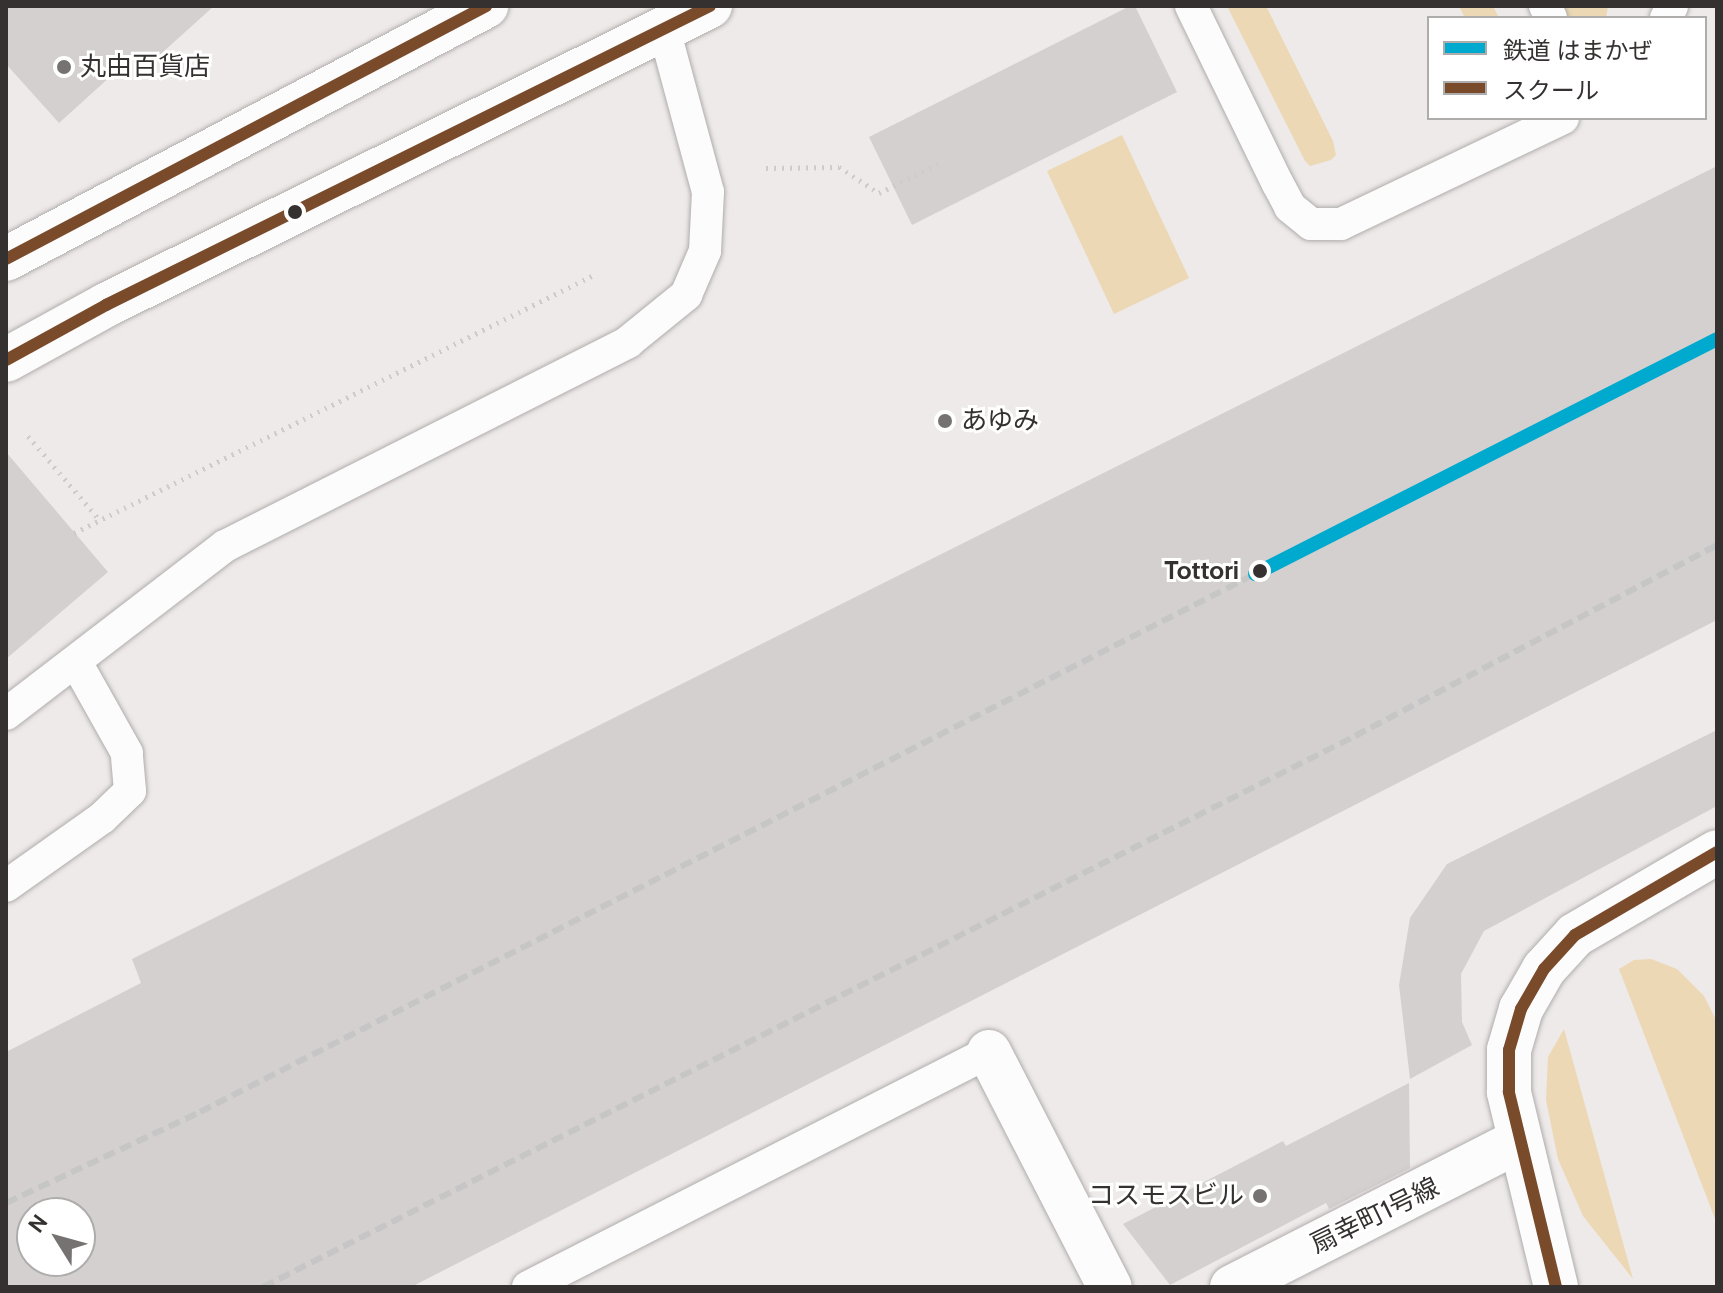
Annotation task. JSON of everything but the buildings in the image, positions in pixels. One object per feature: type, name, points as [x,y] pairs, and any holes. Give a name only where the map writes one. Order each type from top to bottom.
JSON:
[{"type":"main road","points":[[6,259],[486,6]]},
{"type":"main road","points":[[6,360],[120,297],[710,6]]},
{"type":"main road","points":[[1556,1287],[1517,1142],[1509,1092],[1509,1050],[1521,1009],[1544,969],[1575,935],[1717,852]]},
{"type":"main road","points":[[989,1052],[1110,1287]]},
{"type":"main road","name":"扇幸町1号線","points":[[1232,1287],[1517,1142]]},
{"type":"lane","points":[[1191,6],[1284,196],[1311,224],[1341,224],[1559,120]]},
{"type":"lane","points":[[6,714],[225,546],[628,342],[686,295],[705,251],[708,192],[664,29]]},
{"type":"lane","points":[[6,886],[102,818],[130,791],[127,753],[76,662]]},
{"type":"lane","points":[[528,1287],[989,1052]]},
{"type":"path","points":[[766,168],[839,167],[879,193],[938,164]]},
{"type":"path","points":[[74,533],[592,276]]},
{"type":"path","points":[[28,436],[99,519]]},
{"type":"shaded area","points":[[1227,6],[1266,6],[1333,141],[1336,155],[1331,160],[1310,166],[1305,161]]},
{"type":"shaded area","points":[[1459,6],[1493,6],[1498,16],[1464,16]]},
{"type":"shaded area","points":[[1560,6],[1608,6],[1606,16],[1565,16]]},
{"type":"shaded area","points":[[1122,135],[1189,278],[1114,314],[1047,171]]},
{"type":"shaded area","points":[[1651,959],[1677,969],[1704,996],[1717,1022],[1717,1224],[1619,969],[1634,960]]},
{"type":"shaded area","points":[[1564,1029],[1633,1279],[1583,1216],[1558,1159],[1546,1100],[1548,1057]]},
{"type":"railway","points":[[263,1287],[1355,736],[1717,545]]},
{"type":"railway","points":[[6,1203],[200,1112],[1255,574]]},
{"type":"rail line","name":"はまかぜ","points":[[1255,574],[1717,339]]},
{"type":"transit line","name":"スクール","points":[[6,259],[486,6]]},
{"type":"transit line","name":"スクール","points":[[6,360],[106,305],[710,6]]},
{"type":"transit line","name":"スクール","points":[[1556,1287],[1509,1092],[1509,1050],[1521,1009],[1544,969],[1575,935],[1717,852]]},
{"type":"place","name":"丸由百貨店","points":[[64,67]]},
{"type":"place","name":"あゆみ","points":[[945,421]]},
{"type":"place","name":"Tottori","points":[[1260,571]]},
{"type":"place","name":"コスモスビル","points":[[1260,1196]]}]
